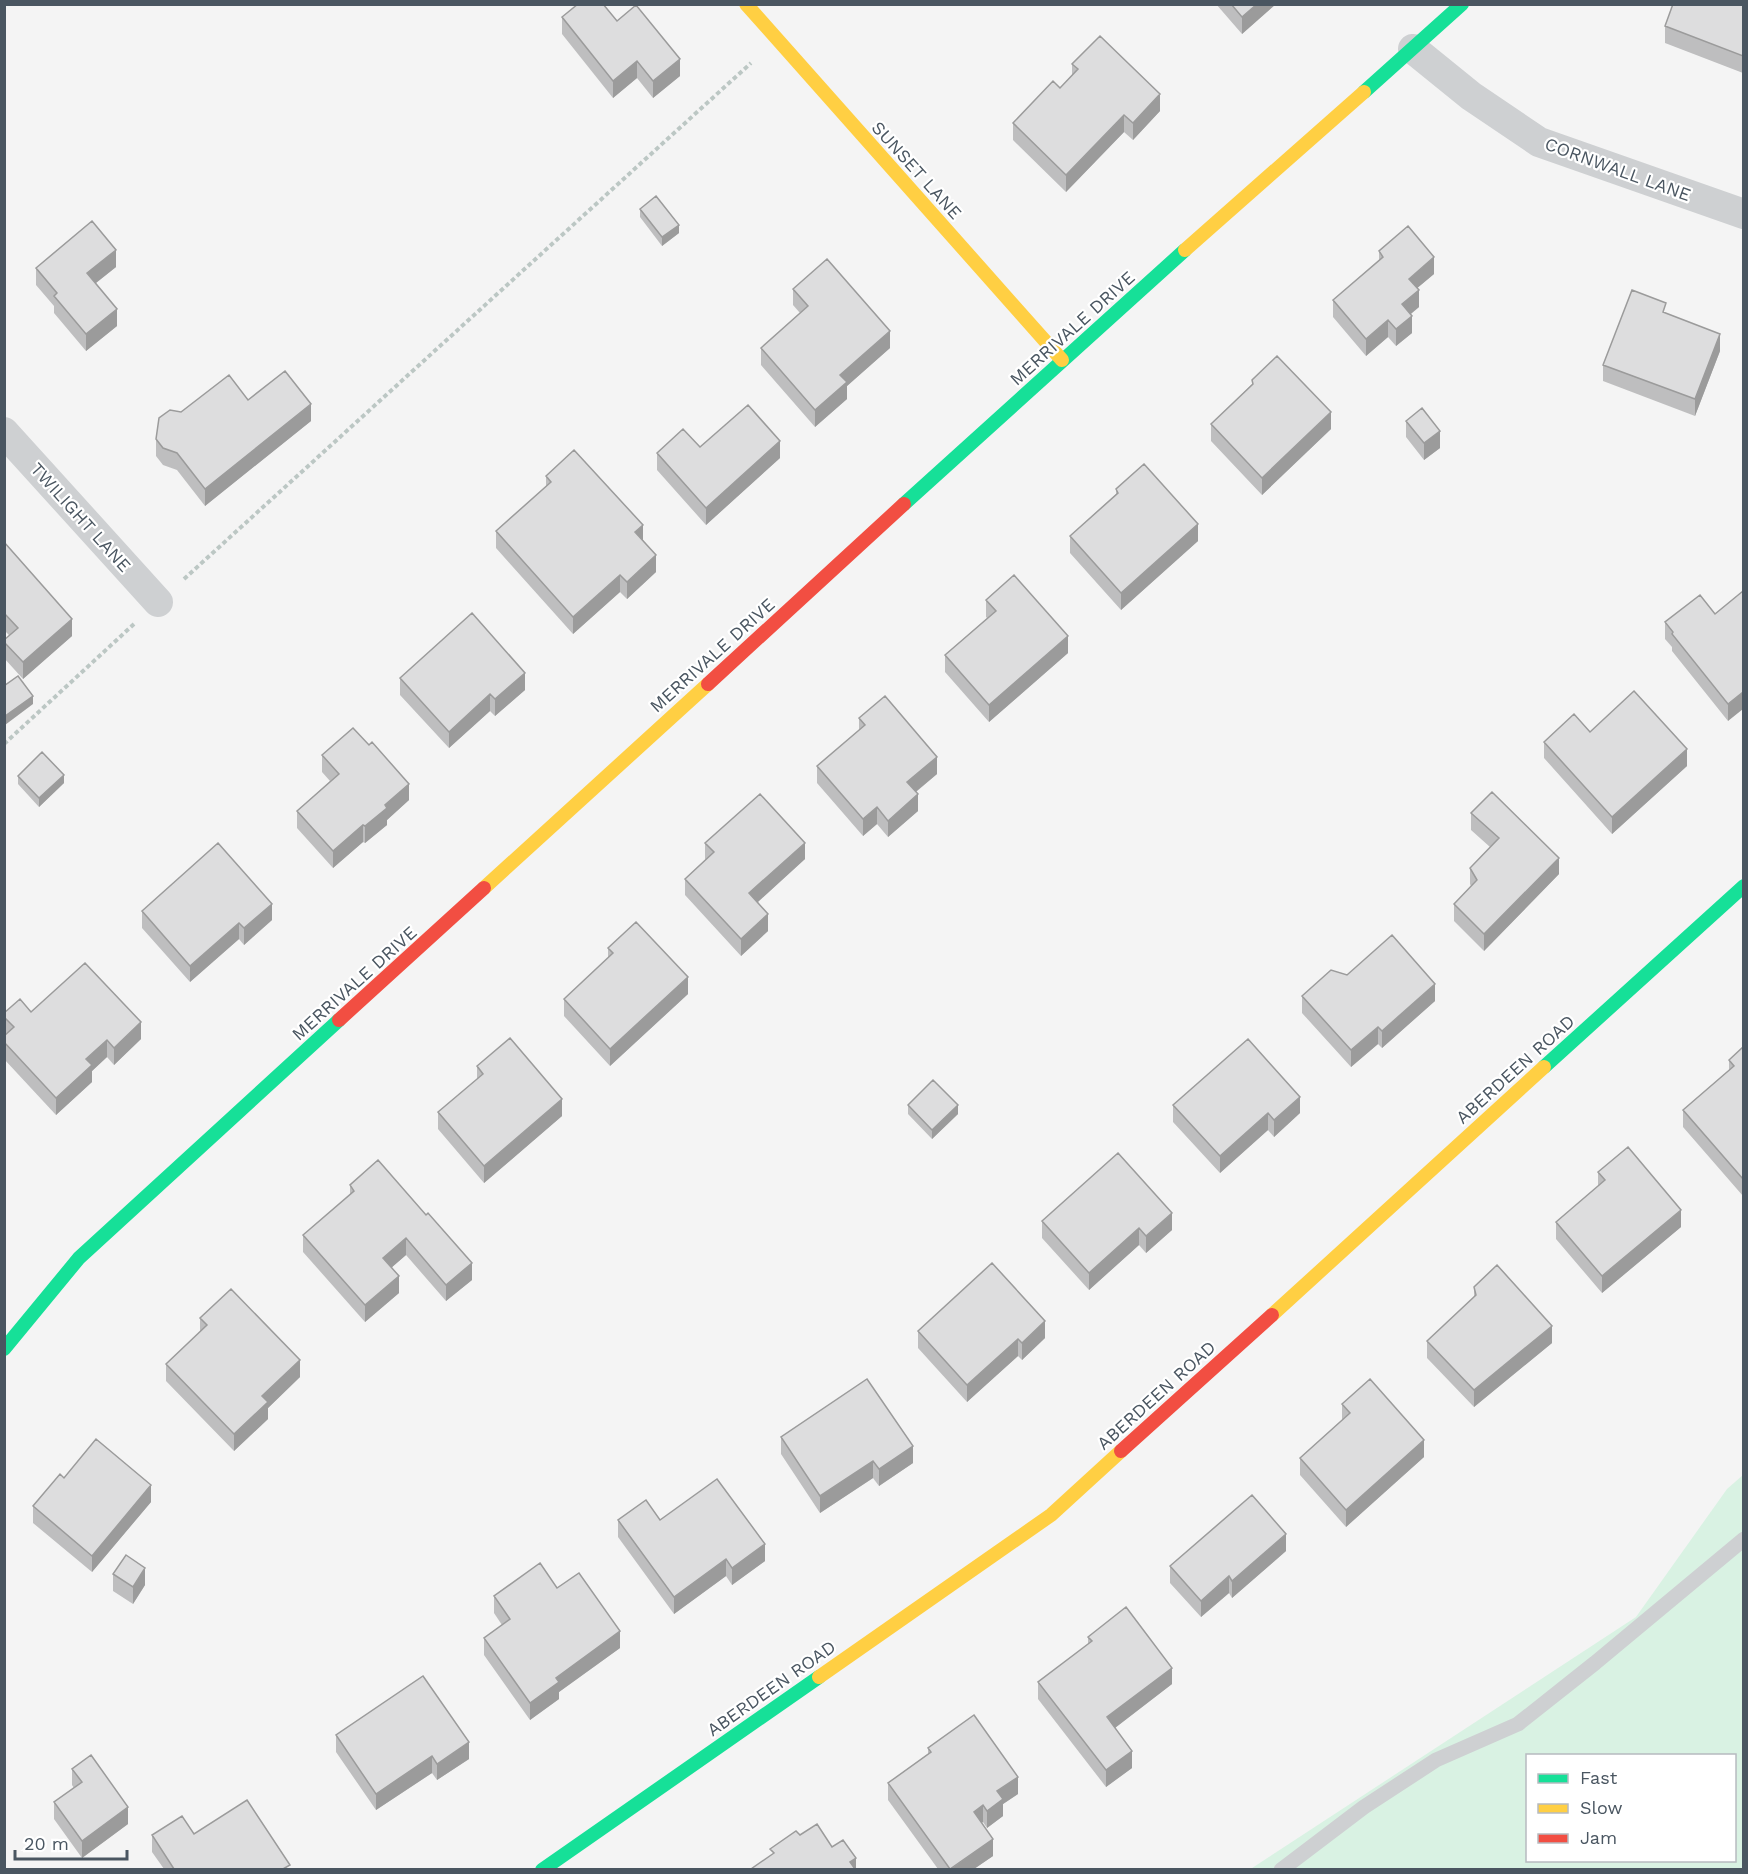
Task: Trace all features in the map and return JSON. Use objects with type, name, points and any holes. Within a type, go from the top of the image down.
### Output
[{"type":"street","name":"SUNSET LANE","points":[[746,4],[1062,360]]},
{"type":"street","name":"MERRIVALE DRIVE","points":[[4,1349],[79,1258],[1062,360],[1462,4]]},
{"type":"street","name":"CORNWALL LANE","points":[[1413,49],[1471,96],[1539,142],[1743,214]]},
{"type":"street","name":"TWILIGHT LANE","points":[[4,432],[158,602]]},
{"type":"street","name":"ABERDEEN ROAD","points":[[542,1869],[1051,1515],[1743,885]]},
{"type":"lane","points":[[1281,1869],[1364,1807],[1437,1760],[1518,1724],[1743,1539]]},
{"type":"path","points":[[4,744],[777,40]]},
{"type":"green space","points":[[1743,1475],[1743,1869],[1249,1870],[1636,1617],[1727,1489]]},
{"type":"building","points":[[578,4],[603,4],[617,21],[636,5],[680,59],[653,81],[637,61],[613,81],[562,17]]},
{"type":"building","points":[[1231,4],[1257,4],[1242,17]]},
{"type":"building","points":[[1673,4],[1743,4],[1743,56],[1665,26]]},
{"type":"building","points":[[1100,36],[1160,94],[1133,123],[1124,115],[1066,175],[1013,123],[1053,81],[1060,88],[1078,69],[1072,64]]},
{"type":"building","points":[[656,196],[679,225],[662,237],[640,209]]},
{"type":"building","points":[[92,221],[116,250],[87,273],[117,309],[86,334],[54,296],[57,293],[36,268]]},
{"type":"building","points":[[1408,226],[1434,257],[1409,279],[1419,290],[1402,304],[1412,316],[1396,329],[1388,320],[1366,339],[1333,300],[1383,257],[1379,251]]},
{"type":"building","points":[[827,259],[890,331],[840,375],[847,382],[815,410],[761,348],[808,306],[793,289]]},
{"type":"building","points":[[1632,290],[1666,303],[1663,312],[1720,334],[1695,399],[1603,365]]},
{"type":"building","points":[[1277,356],[1331,412],[1262,478],[1211,424],[1253,384],[1252,380]]},
{"type":"building","points":[[285,371],[311,404],[205,489],[177,453],[163,448],[156,439],[159,418],[170,410],[181,412],[229,375],[248,400]]},
{"type":"building","points":[[748,405],[780,441],[706,508],[657,453],[683,429],[700,447]]},
{"type":"building","points":[[1422,408],[1440,431],[1424,443],[1406,421]]},
{"type":"building","points":[[574,450],[643,525],[635,532],[656,555],[627,582],[620,575],[573,617],[496,531],[551,482],[546,476]]},
{"type":"building","points":[[1144,464],[1198,524],[1121,593],[1070,536],[1118,493],[1116,489]]},
{"type":"building","points":[[4,542],[72,619],[23,662],[4,642],[18,628],[4,613]]},
{"type":"building","points":[[1014,575],[1068,636],[989,705],[945,655],[996,611],[986,600]]},
{"type":"building","points":[[1743,591],[1743,692],[1728,704],[1665,622],[1700,595],[1715,614]]},
{"type":"building","points":[[472,613],[525,673],[495,699],[490,694],[449,732],[400,678]]},
{"type":"building","points":[[18,676],[33,696],[5,716],[4,686]]},
{"type":"building","points":[[1634,691],[1687,749],[1612,817],[1544,742],[1574,714],[1590,732]]},
{"type":"building","points":[[885,696],[937,757],[907,782],[918,794],[888,821],[877,807],[863,819],[817,766],[865,725],[859,718]]},
{"type":"building","points":[[353,728],[369,745],[372,742],[409,784],[385,805],[387,808],[333,851],[297,811],[339,774],[322,755]]},
{"type":"building","points":[[42,752],[64,775],[39,798],[18,776]]},
{"type":"building","points":[[1492,792],[1559,858],[1484,934],[1454,904],[1477,880],[1470,868],[1499,838],[1471,813]]},
{"type":"building","points":[[760,794],[805,843],[749,893],[768,914],[741,939],[685,879],[714,852],[705,843]]},
{"type":"building","points":[[218,843],[272,904],[244,928],[239,923],[190,966],[142,911]]},
{"type":"building","points":[[636,922],[688,977],[610,1049],[564,999],[613,953],[608,948]]},
{"type":"building","points":[[1392,935],[1435,984],[1382,1031],[1378,1027],[1351,1050],[1302,996],[1331,970],[1347,975]]},
{"type":"building","points":[[85,963],[141,1022],[114,1048],[107,1040],[86,1059],[92,1065],[56,1098],[4,1042],[4,1036],[14,1027],[4,1017],[4,1013],[20,999],[31,1012]]},
{"type":"building","points":[[510,1038],[562,1099],[484,1166],[438,1112],[483,1074],[477,1066]]},
{"type":"building","points":[[1248,1039],[1300,1097],[1274,1120],[1268,1113],[1220,1156],[1173,1105]]},
{"type":"building","points":[[1743,1047],[1743,1179],[1683,1110],[1734,1066],[1729,1060]]},
{"type":"building","points":[[933,1080],[958,1105],[932,1130],[908,1105]]},
{"type":"building","points":[[1628,1147],[1681,1210],[1602,1276],[1556,1222],[1605,1180],[1598,1172]]},
{"type":"building","points":[[1118,1153],[1172,1213],[1146,1236],[1139,1228],[1089,1273],[1042,1221]]},
{"type":"building","points":[[378,1160],[472,1263],[446,1285],[406,1238],[383,1258],[399,1276],[365,1305],[303,1235],[354,1191],[350,1185]]},
{"type":"building","points":[[992,1263],[1045,1321],[1022,1343],[1018,1339],[967,1385],[918,1331]]},
{"type":"building","points":[[1497,1265],[1552,1326],[1474,1390],[1427,1341],[1476,1295],[1474,1287]]},
{"type":"building","points":[[231,1289],[300,1360],[262,1396],[268,1402],[234,1434],[166,1364],[207,1325],[200,1318]]},
{"type":"building","points":[[867,1379],[913,1446],[879,1469],[873,1461],[820,1496],[781,1437]]},
{"type":"building","points":[[1370,1379],[1424,1440],[1346,1510],[1300,1458],[1350,1413],[1342,1404]]},
{"type":"building","points":[[96,1439],[151,1485],[92,1556],[33,1506],[60,1474],[64,1478]]},
{"type":"building","points":[[717,1479],[765,1544],[732,1568],[726,1559],[674,1597],[618,1520],[646,1500],[660,1520]]},
{"type":"building","points":[[1252,1495],[1286,1534],[1232,1581],[1229,1576],[1201,1601],[1170,1566]]},
{"type":"building","points":[[126,1555],[145,1568],[133,1587],[113,1574]]},
{"type":"building","points":[[540,1563],[557,1588],[579,1573],[620,1631],[556,1678],[559,1682],[530,1703],[484,1638],[510,1619],[494,1596]]},
{"type":"building","points":[[1126,1607],[1172,1668],[1107,1717],[1132,1751],[1106,1770],[1038,1682],[1092,1641],[1088,1637]]},
{"type":"building","points":[[423,1676],[469,1742],[437,1764],[432,1756],[376,1794],[336,1735]]},
{"type":"building","points":[[974,1715],[1018,1777],[997,1791],[1003,1799],[987,1811],[983,1805],[974,1812],[993,1839],[950,1869],[888,1783],[931,1752],[928,1748]]},
{"type":"building","points":[[91,1755],[128,1807],[82,1841],[54,1802],[82,1782],[72,1769]]},
{"type":"building","points":[[247,1800],[290,1865],[283,1869],[174,1869],[152,1835],[182,1816],[194,1834]]},
{"type":"building","points":[[817,1824],[832,1847],[843,1840],[856,1858],[850,1862],[855,1869],[751,1869],[774,1853],[770,1849],[796,1831],[800,1835]]},
{"type":"traffic: fast","points":[[1364,92],[1462,4]]},
{"type":"traffic: fast","points":[[904,504],[1185,250]]},
{"type":"traffic: fast","points":[[1544,1067],[1744,886]]},
{"type":"traffic: fast","points":[[4,1349],[79,1258],[339,1020]]},
{"type":"traffic: fast","points":[[542,1870],[819,1677]]},
{"type":"traffic: slow","points":[[746,4],[1062,360]]},
{"type":"traffic: slow","points":[[1185,250],[1364,92]]},
{"type":"traffic: slow","points":[[484,888],[708,684]]},
{"type":"traffic: slow","points":[[1272,1315],[1544,1067]]},
{"type":"traffic: slow","points":[[819,1677],[1051,1515],[1121,1451]]},
{"type":"traffic: jam","points":[[708,684],[904,504]]},
{"type":"traffic: jam","points":[[339,1020],[484,888]]},
{"type":"traffic: jam","points":[[1121,1451],[1272,1315]]}]
